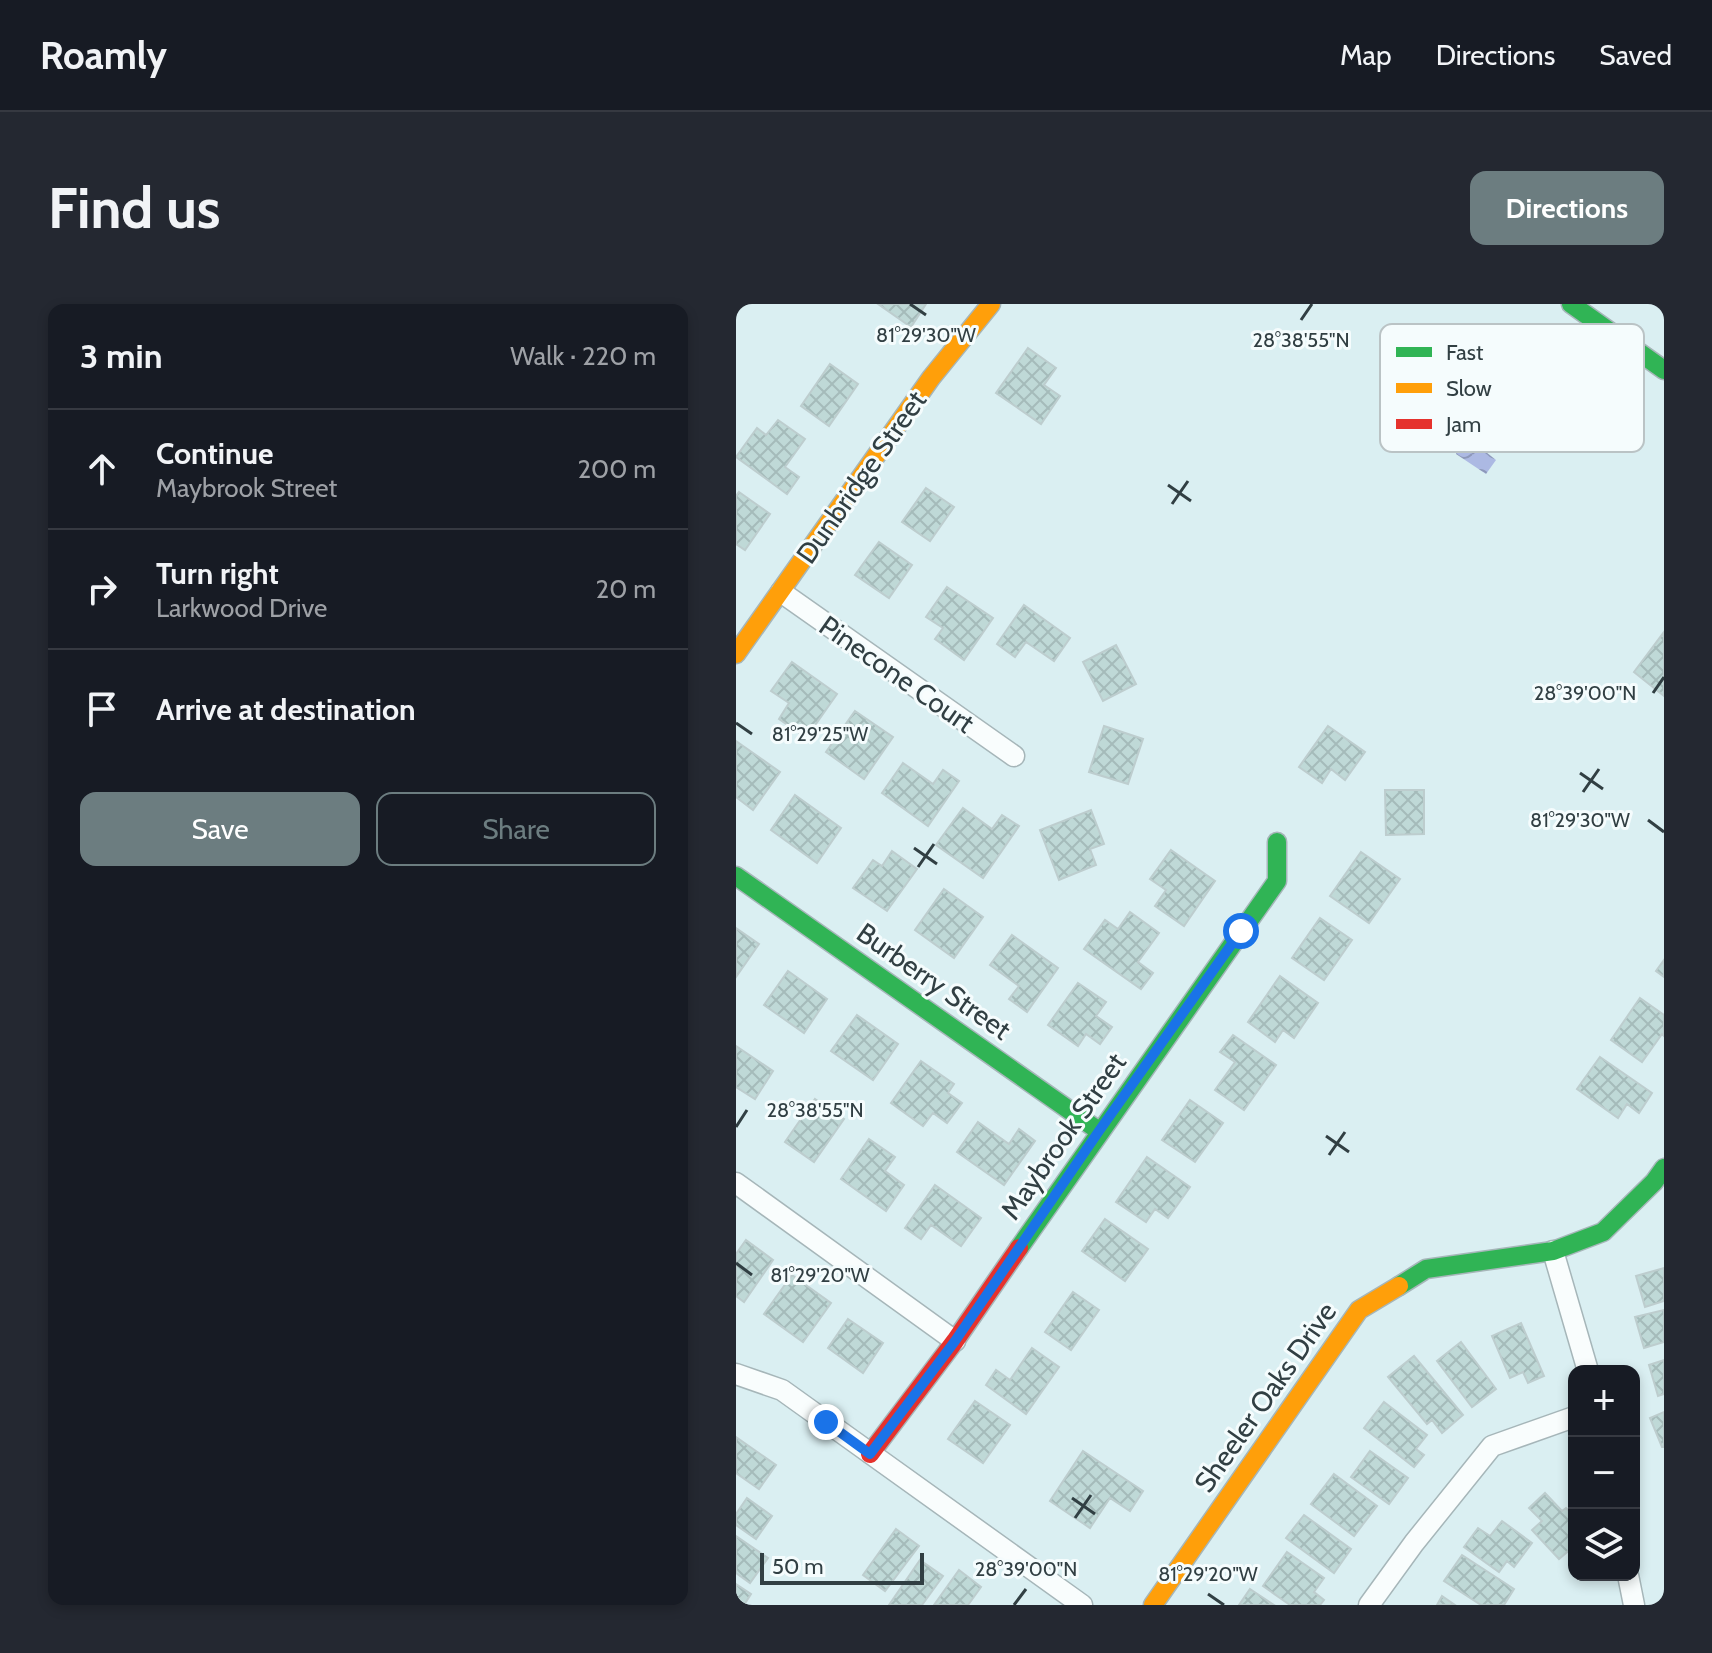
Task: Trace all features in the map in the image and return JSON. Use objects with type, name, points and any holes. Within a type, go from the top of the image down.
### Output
[{"type":"street","name":"Dunbridge Street","points":[[736,654],[931,378],[991,304]]},
{"type":"street","points":[[1571,304],[1599,324]]},
{"type":"street","points":[[1644,356],[1664,370]]},
{"type":"street","name":"Pinecone Court","points":[[781,592],[1014,756]]},
{"type":"street","name":"Maybrook Street","points":[[870,1454],[955,1341],[1099,1131],[1277,881],[1277,842]]},
{"type":"street","name":"Burberry Street","points":[[736,876],[1099,1131]]},
{"type":"street","name":"Sheeler Oaks Drive","points":[[1153,1605],[1359,1310],[1426,1269],[1553,1251],[1603,1232],[1654,1182],[1664,1168]]},
{"type":"street","points":[[736,1183],[955,1341]]},
{"type":"street","points":[[1553,1251],[1586,1365]]},
{"type":"street","points":[[736,1374],[782,1390],[1082,1605]]},
{"type":"street","points":[[1369,1605],[1492,1446],[1568,1419]]},
{"type":"street","points":[[1629,1581],[1634,1605]]},
{"type":"water","points":[[1486,452],[1496,460],[1486,474],[1456,454]]},
{"type":"building","points":[[878,304],[926,304],[911,327]]},
{"type":"building","points":[[1028,348],[1056,368],[1044,385],[1060,396],[1041,424],[996,393]]},
{"type":"building","points":[[830,364],[858,384],[829,426],[801,406]]},
{"type":"building","points":[[778,420],[805,439],[785,467],[799,477],[787,494],[736,457],[757,428],[766,435]]},
{"type":"building","points":[[926,488],[954,507],[930,541],[902,522]]},
{"type":"building","points":[[739,492],[770,514],[745,550],[736,544],[736,496]]},
{"type":"building","points":[[879,542],[912,565],[889,598],[855,575]]},
{"type":"building","points":[[947,587],[993,618],[964,660],[935,639],[943,628],[926,617]]},
{"type":"building","points":[[1024,605],[1070,638],[1054,661],[1026,642],[1015,657],[997,644]]},
{"type":"building","points":[[1664,632],[1664,696],[1634,672]]},
{"type":"building","points":[[1116,645],[1136,684],[1103,701],[1083,662]]},
{"type":"building","points":[[792,662],[837,694],[806,738],[779,719],[789,703],[771,691]]},
{"type":"building","points":[[855,711],[893,737],[864,779],[826,752]]},
{"type":"building","points":[[1104,726],[1143,739],[1128,784],[1089,772]]},
{"type":"building","points":[[1328,726],[1365,752],[1345,780],[1331,769],[1322,783],[1299,767]]},
{"type":"building","points":[[736,741],[780,772],[753,810],[736,797]]},
{"type":"building","points":[[903,763],[933,784],[943,770],[959,781],[928,826],[882,793]]},
{"type":"building","points":[[1385,790],[1424,790],[1424,834],[1386,835]]},
{"type":"building","points":[[795,795],[841,828],[817,863],[771,830]]},
{"type":"building","points":[[963,808],[992,829],[1002,815],[1019,826],[983,878],[936,845]]},
{"type":"building","points":[[1091,810],[1104,844],[1090,849],[1096,865],[1059,880],[1040,830]]},
{"type":"building","points":[[1171,850],[1215,881],[1184,926],[1155,906],[1166,890],[1150,879]]},
{"type":"building","points":[[892,851],[917,869],[887,911],[853,888],[873,860],[882,866]]},
{"type":"building","points":[[1361,852],[1400,879],[1369,923],[1330,896]]},
{"type":"building","points":[[944,889],[983,917],[954,958],[915,930]]},
{"type":"building","points":[[1130,912],[1159,933],[1138,962],[1153,973],[1141,989],[1084,949],[1105,920],[1118,929]]},
{"type":"building","points":[[1320,918],[1352,940],[1324,980],[1292,958]]},
{"type":"building","points":[[736,928],[759,944],[736,977]]},
{"type":"building","points":[[1012,935],[1058,968],[1027,1012],[1009,999],[1019,986],[990,965]]},
{"type":"building","points":[[1664,960],[1664,977],[1656,971]]},
{"type":"building","points":[[788,971],[827,999],[804,1033],[764,1005]]},
{"type":"building","points":[[1280,976],[1318,1003],[1294,1038],[1283,1030],[1275,1042],[1248,1022]]},
{"type":"building","points":[[1078,983],[1106,1002],[1096,1016],[1112,1027],[1100,1044],[1086,1034],[1078,1046],[1048,1025]]},
{"type":"building","points":[[1640,998],[1664,1015],[1664,1036],[1662,1034],[1642,1062],[1611,1040]]},
{"type":"building","points":[[857,1015],[898,1044],[873,1080],[831,1051]]},
{"type":"building","points":[[1233,1035],[1276,1065],[1244,1110],[1215,1090],[1235,1062],[1220,1052]]},
{"type":"building","points":[[736,1046],[773,1071],[755,1099],[736,1087]]},
{"type":"building","points":[[1600,1057],[1652,1093],[1639,1113],[1627,1104],[1618,1118],[1577,1089]]},
{"type":"building","points":[[921,1061],[954,1084],[948,1093],[962,1103],[947,1123],[933,1113],[923,1126],[891,1103]]},
{"type":"building","points":[[815,1099],[844,1119],[814,1162],[785,1142]]},
{"type":"building","points":[[1190,1100],[1223,1123],[1195,1162],[1162,1140]]},
{"type":"building","points":[[978,1122],[1009,1144],[1019,1129],[1035,1141],[1004,1185],[957,1152]]},
{"type":"building","points":[[869,1139],[895,1157],[885,1171],[904,1185],[886,1211],[841,1179]]},
{"type":"building","points":[[1147,1157],[1190,1187],[1168,1218],[1155,1209],[1146,1222],[1116,1202]]},
{"type":"building","points":[[935,1185],[981,1218],[961,1246],[931,1225],[921,1239],[905,1228]]},
{"type":"building","points":[[1105,1219],[1148,1249],[1125,1281],[1082,1251]]},
{"type":"building","points":[[746,1240],[773,1260],[744,1302],[736,1296],[736,1254]]},
{"type":"building","points":[[1664,1268],[1664,1301],[1645,1307],[1636,1276]]},
{"type":"building","points":[[792,1275],[831,1303],[803,1342],[764,1314]]},
{"type":"building","points":[[1073,1292],[1099,1310],[1071,1350],[1045,1332]]},
{"type":"building","points":[[1664,1310],[1664,1342],[1644,1348],[1635,1317]]},
{"type":"building","points":[[848,1319],[883,1343],[863,1373],[828,1348]]},
{"type":"building","points":[[1521,1323],[1544,1376],[1528,1383],[1523,1372],[1510,1378],[1492,1336]]},
{"type":"building","points":[[1461,1342],[1496,1389],[1472,1407],[1437,1361]]},
{"type":"building","points":[[1032,1348],[1059,1367],[1026,1414],[986,1385],[996,1370],[1010,1380]]},
{"type":"building","points":[[1414,1356],[1463,1415],[1442,1433],[1432,1420],[1427,1424],[1388,1377]]},
{"type":"building","points":[[1664,1360],[1664,1394],[1658,1396],[1649,1365]]},
{"type":"building","points":[[975,1401],[1010,1425],[983,1463],[948,1439]]},
{"type":"building","points":[[1384,1402],[1427,1435],[1416,1449],[1424,1455],[1414,1467],[1364,1428]]},
{"type":"building","points":[[1664,1412],[1664,1447],[1662,1447],[1650,1418]]},
{"type":"building","points":[[736,1437],[776,1465],[759,1489],[736,1473]]},
{"type":"building","points":[[1083,1451],[1143,1491],[1130,1511],[1110,1498],[1090,1528],[1050,1501]]},
{"type":"building","points":[[1370,1451],[1408,1478],[1389,1504],[1351,1477]]},
{"type":"building","points":[[1334,1474],[1377,1506],[1354,1536],[1311,1504]]},
{"type":"building","points":[[1545,1493],[1562,1511],[1568,1510],[1568,1551],[1559,1559],[1532,1530],[1542,1521],[1529,1508]]},
{"type":"building","points":[[747,1498],[772,1516],[756,1539],[736,1525],[736,1514]]},
{"type":"building","points":[[1304,1515],[1351,1549],[1334,1573],[1286,1538]]},
{"type":"building","points":[[1502,1521],[1532,1543],[1514,1567],[1507,1561],[1499,1572],[1464,1547],[1478,1528],[1490,1536]]},
{"type":"building","points":[[896,1529],[919,1546],[885,1591],[863,1575]]},
{"type":"building","points":[[736,1536],[768,1558],[750,1583],[736,1573]]},
{"type":"building","points":[[1287,1552],[1324,1578],[1314,1592],[1324,1600],[1320,1605],[1290,1605],[1263,1586]]},
{"type":"building","points":[[1462,1555],[1514,1589],[1504,1605],[1481,1605],[1444,1581]]},
{"type":"building","points":[[920,1560],[943,1576],[922,1605],[889,1605]]},
{"type":"building","points":[[959,1570],[981,1587],[968,1605],[934,1605]]},
{"type":"building","points":[[736,1584],[751,1594],[744,1605],[736,1605]]},
{"type":"building","points":[[1250,1589],[1274,1605],[1239,1605]]},
{"type":"building","points":[[1442,1596],[1455,1605],[1437,1605]]},
{"type":"traffic: fast","points":[[1571,304],[1599,324]]},
{"type":"traffic: fast","points":[[1644,356],[1664,370]]},
{"type":"traffic: fast","points":[[1019,1248],[1277,881],[1277,842]]},
{"type":"traffic: fast","points":[[736,876],[1099,1131]]},
{"type":"traffic: fast","points":[[1399,1286],[1426,1269],[1553,1251],[1603,1232],[1654,1182],[1664,1168]]},
{"type":"traffic: slow","points":[[736,654],[931,378],[991,304]]},
{"type":"traffic: slow","points":[[1153,1605],[1359,1310],[1399,1286]]},
{"type":"traffic: jam","points":[[870,1454],[955,1341],[1019,1248]]},
{"type":"route","points":[[826,1422],[870,1454],[955,1341],[1241,931]]}]
